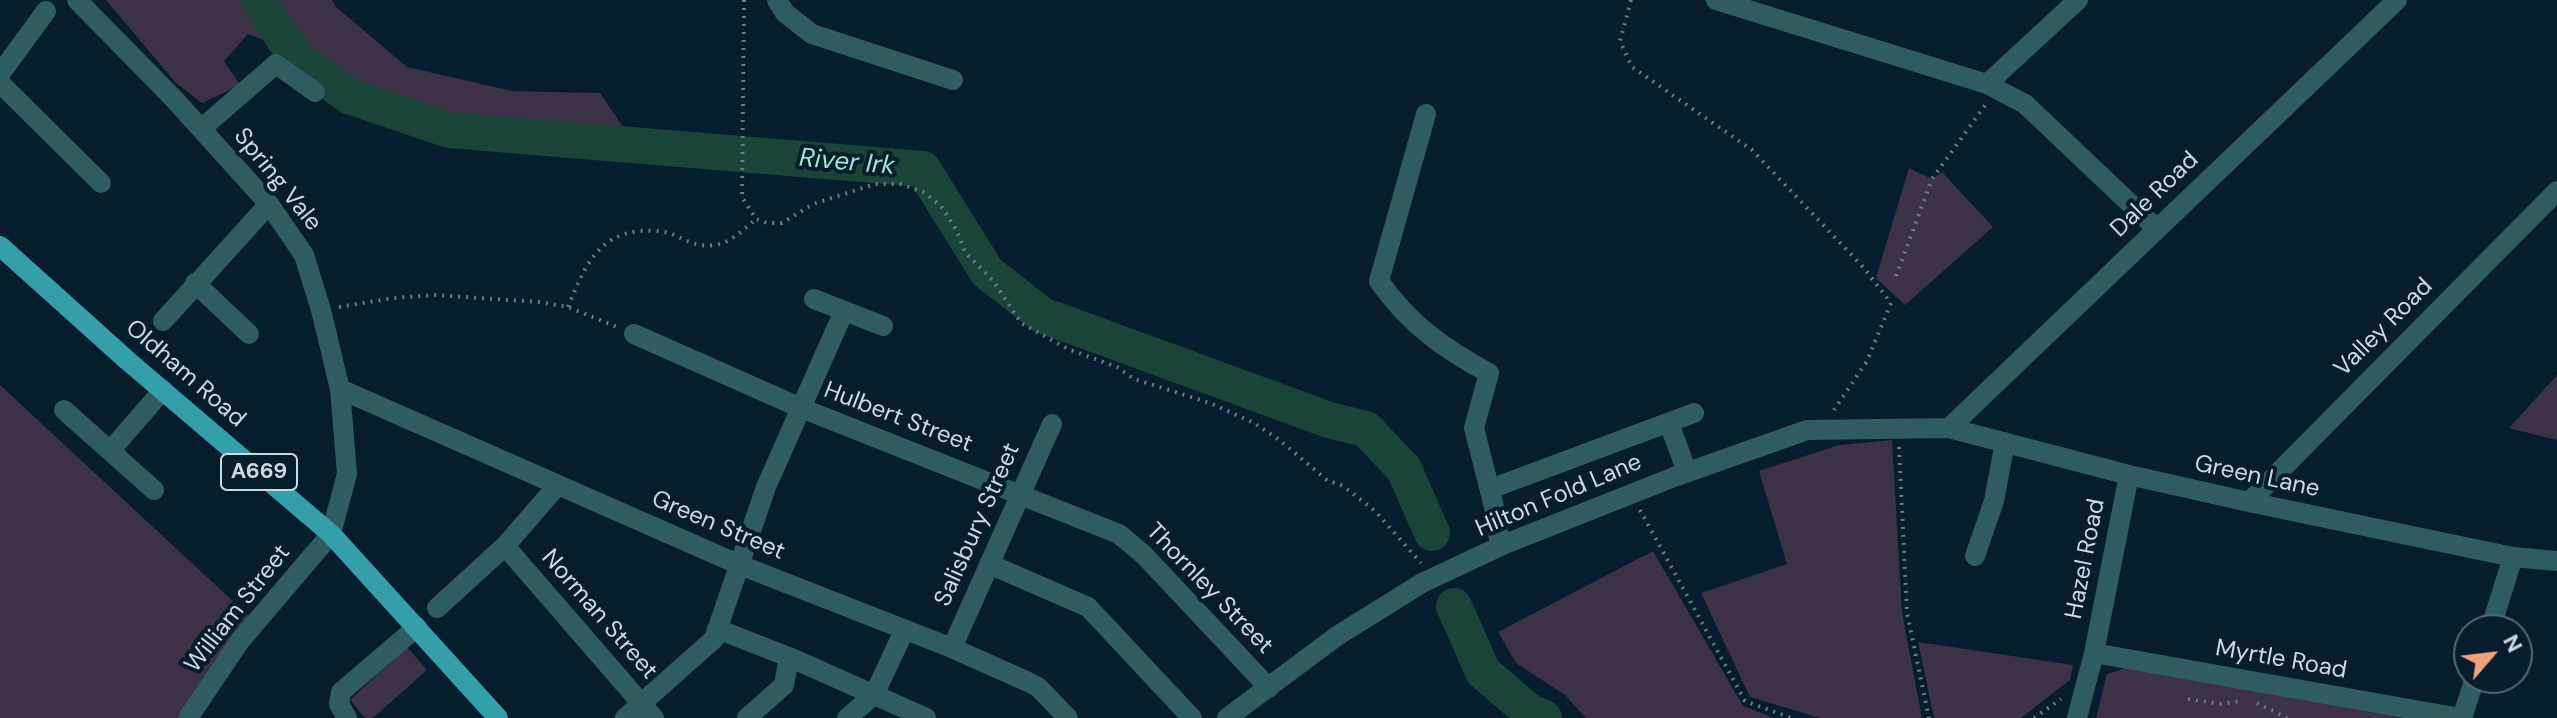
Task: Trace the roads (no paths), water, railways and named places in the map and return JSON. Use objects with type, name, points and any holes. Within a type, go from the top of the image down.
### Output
[{"type":"main road","name":"Oldham Road","points":[[0,246],[331,534],[498,718]]},
{"type":"street","name":"Spring Vale","points":[[77,0],[269,204],[304,255],[340,389],[347,474],[331,534]]},
{"type":"street","points":[[777,0],[785,13],[812,34],[953,80]]},
{"type":"street","points":[[1716,0],[1992,86],[2025,104],[2157,229]]},
{"type":"street","points":[[1992,86],[2078,0]]},
{"type":"street","name":"Dale Road","points":[[1949,428],[2397,0]]},
{"type":"street","points":[[0,74],[46,11]]},
{"type":"street","points":[[201,129],[276,64],[315,92]]},
{"type":"street","points":[[0,83],[101,183]]},
{"type":"street","points":[[1426,114],[1379,281],[1399,309],[1449,351],[1489,373],[1474,428],[1490,489],[1500,546]]},
{"type":"street","name":"Valley Road","points":[[2249,502],[2557,191]]},
{"type":"street","points":[[163,321],[269,204]]},
{"type":"street","points":[[195,283],[249,334]]},
{"type":"street","points":[[814,299],[883,326]]},
{"type":"street","name":"Hulbert Street","points":[[717,629],[766,487],[844,311]]},
{"type":"street","name":"Hulbert Street","points":[[634,334],[801,408],[1020,493]]},
{"type":"street","name":"Green Street","points":[[340,389],[740,565],[952,648],[1038,687],[1068,718]]},
{"type":"street","points":[[110,451],[163,390]]},
{"type":"street","points":[[64,410],[154,490]]},
{"type":"street","points":[[1490,489],[1694,413]]},
{"type":"street","points":[[1669,423],[1687,472]]},
{"type":"street","name":"Salisbury Street","points":[[952,648],[1052,424]]},
{"type":"street","name":"Green Lane","points":[[1949,428],[2129,475],[2249,502],[2513,557],[2557,561]]},
{"type":"street","name":"Hilton Fold Lane","points":[[1227,718],[1337,636],[1427,581],[1500,546],[1687,472],[1807,430],[1949,428]]},
{"type":"street","points":[[1975,556],[1994,501],[2005,442]]},
{"type":"street","name":"Hazel Road","points":[[2077,718],[2094,653],[2129,475]]},
{"type":"street","points":[[437,608],[505,546],[557,486]]},
{"type":"street","name":"Thornley Street","points":[[1020,493],[1119,534],[1132,544],[1269,688]]},
{"type":"street","name":"William Street","points":[[188,718],[240,641],[331,534]]},
{"type":"street","name":"Norman Street","points":[[505,546],[648,711]]},
{"type":"street","points":[[2495,614],[2513,557]]},
{"type":"street","points":[[989,564],[1088,607],[1192,718]]},
{"type":"street","points":[[347,718],[339,704],[341,692],[417,627]]},
{"type":"street","points":[[625,718],[648,711],[714,639],[717,629],[789,657],[926,718]]},
{"type":"street","points":[[847,718],[874,695],[904,631]]},
{"type":"street","name":"Myrtle Road","points":[[2094,653],[2461,718]]},
{"type":"street","points":[[747,718],[784,685],[789,657]]},
{"type":"street","points":[[2461,718],[2469,694]]},
{"type":"waterway","name":"River Irk","points":[[259,0],[295,57],[349,96],[449,130],[923,169],[987,272],[1042,315],[1329,420],[1366,429],[1404,469],[1432,533]]},
{"type":"waterway","name":"River Irk","points":[[1454,606],[1483,672],[1530,712],[1544,718]]}]
